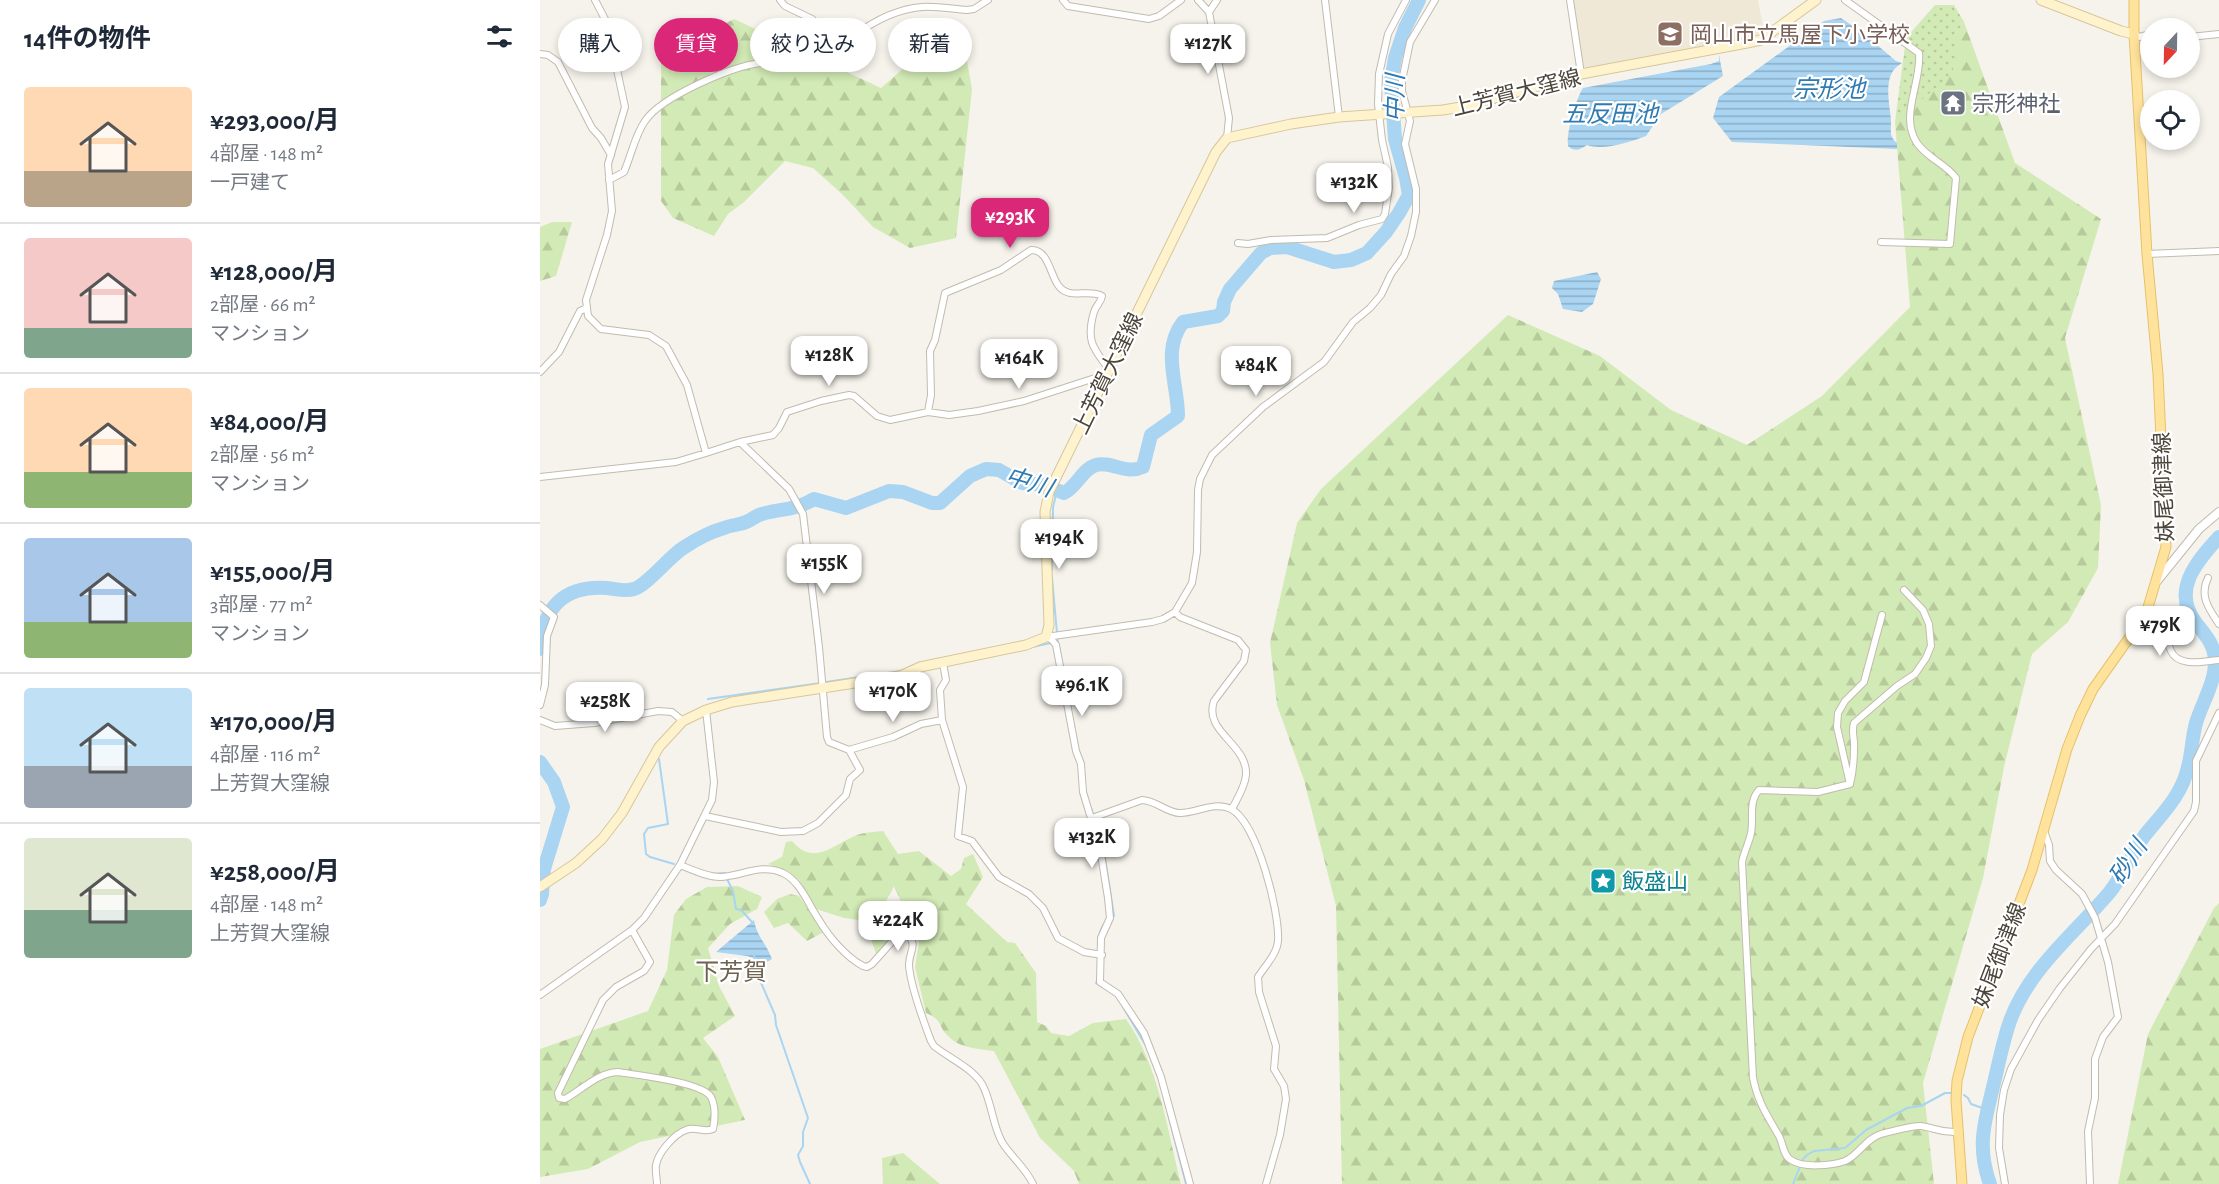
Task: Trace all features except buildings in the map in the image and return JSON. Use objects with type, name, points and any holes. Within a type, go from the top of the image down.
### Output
[{"type":"main road","name":"上芳賀大窪線","points":[[1046,636],[1049,624],[1045,512],[1051,488],[1216,152],[1227,138],[1291,124],[1339,117],[1405,114],[1467,106],[1581,74],[1754,42],[1816,0]]},
{"type":"main road","points":[[2041,0],[2134,34]]},
{"type":"main road","name":"妹尾御津線","points":[[1962,1184],[1957,1132],[1957,1081],[1965,1047],[2032,870],[2067,749],[2079,716],[2094,689],[2146,614],[2166,547],[2158,374],[2147,254],[2134,0]]},
{"type":"main road","points":[[540,887],[576,863],[602,839],[622,813],[659,747],[683,721],[706,710],[745,699],[900,676],[920,667],[1026,645],[1046,636]]},
{"type":"street","points":[[595,0],[607,23],[625,107],[608,164],[612,211],[607,235],[586,300],[588,316],[602,329],[649,334],[666,346],[687,385],[706,453]]},
{"type":"street","points":[[780,0],[785,6],[810,18]]},
{"type":"street","points":[[876,22],[895,13],[921,7],[967,10],[974,9],[988,0]]},
{"type":"street","points":[[1064,0],[1068,6],[1149,19],[1159,16],[1181,0]]},
{"type":"street","points":[[1198,0],[1209,12],[1229,118],[1227,138]]},
{"type":"street","points":[[1209,12],[1217,0]]},
{"type":"street","points":[[1325,0],[1339,117]]},
{"type":"street","points":[[1238,243],[1327,238],[1359,225],[1382,219],[1388,207],[1389,188],[1378,94],[1382,54],[1388,34],[1406,0]]},
{"type":"street","points":[[1046,636],[1152,622],[1175,612],[1192,584],[1197,552],[1198,490],[1200,479],[1212,455],[1263,407],[1324,362],[1353,322],[1381,295],[1404,255],[1416,212],[1416,189],[1405,144],[1410,121],[1405,114],[1402,81],[1410,42],[1435,0]]},
{"type":"street","points":[[1570,0],[1581,74]]},
{"type":"street","points":[[1845,0],[1919,53],[1910,115],[1916,142],[1951,171],[1956,178],[1950,244],[1881,242]]},
{"type":"street","points":[[2134,34],[2140,37]]},
{"type":"street","points":[[2200,36],[2219,34]]},
{"type":"street","points":[[540,54],[548,55],[558,62],[592,128],[611,155]]},
{"type":"street","points":[[609,180],[624,172],[646,119],[679,94],[728,71],[750,65]]},
{"type":"street","points":[[540,477],[676,462],[740,442],[773,435],[787,412],[844,395],[854,396],[877,416],[890,420],[928,412],[942,415],[978,411],[1024,401],[1107,373],[1090,338],[1094,311],[1102,300],[1102,296],[1074,294],[1062,289],[1056,284],[1052,271],[1038,251],[1030,250],[1001,270],[945,293],[935,340],[930,348],[931,395],[928,412]]},
{"type":"street","points":[[2147,254],[2219,251]]},
{"type":"street","points":[[540,372],[559,352],[580,312],[587,308]]},
{"type":"street","points":[[740,442],[789,489],[800,506],[811,571],[829,742],[849,750],[893,737],[921,724],[942,720]]},
{"type":"street","points":[[2157,582],[2199,529],[2219,512]]},
{"type":"street","points":[[2208,578],[2203,586],[2204,596],[2219,624]]},
{"type":"street","points":[[1850,784],[1855,745],[1851,731],[1854,723],[1897,686],[1915,674],[1931,646],[1929,624],[1923,610],[1904,590]]},
{"type":"street","points":[[540,605],[554,617],[547,636],[545,685],[540,705]]},
{"type":"street","points":[[1175,612],[1180,617],[1238,640],[1246,650],[1244,661],[1212,707],[1214,720],[1237,747],[1245,766],[1244,783],[1232,809]]},
{"type":"street","points":[[2146,614],[2163,624],[2172,653],[2176,658],[2194,661],[2219,660]]},
{"type":"street","points":[[1850,784],[1837,727],[1838,713],[1845,701],[1864,682],[1882,615]]},
{"type":"street","points":[[1046,636],[1056,645],[1076,751],[1081,764],[1083,792],[1093,818],[1100,848],[1110,917],[1101,938],[1100,982],[1123,999],[1144,1033],[1165,1090],[1190,1184]]},
{"type":"street","points":[[943,663],[946,680],[940,690],[942,720],[963,787],[958,836],[972,841],[999,878],[1029,894],[1043,908],[1058,938],[1084,952],[1100,955]]},
{"type":"street","points":[[540,995],[632,930],[644,918],[680,866],[712,800],[714,782],[706,710]]},
{"type":"street","points":[[540,720],[555,726],[658,711],[672,712],[683,721]]},
{"type":"street","points":[[2005,1184],[1999,1148],[2000,1126],[2004,1090],[2011,1069],[2038,1020],[2060,988],[2091,949],[2115,924],[2194,811],[2196,762],[2219,713]]},
{"type":"street","points":[[705,816],[781,832],[803,831],[818,823],[846,795],[850,779],[860,770],[849,750]]},
{"type":"street","points":[[1850,784],[1818,792],[1759,790],[1752,806],[1752,829],[1742,862],[1753,1078],[1761,1108],[1779,1136],[1786,1155],[1791,1161],[1801,1164],[1832,1164],[1844,1161],[1873,1137],[1912,1126],[1943,1133],[1957,1132]]},
{"type":"street","points":[[1093,818],[1142,800],[1148,800],[1179,814],[1210,807],[1232,809],[1256,843],[1273,894],[1278,943],[1276,950],[1258,977],[1259,992],[1276,1046],[1274,1069],[1284,1086],[1285,1108],[1281,1135],[1266,1184]]},
{"type":"street","points":[[2043,830],[2049,845],[2050,861],[2056,870],[2082,894],[2095,918],[2112,979],[2118,1017],[2103,1037],[2095,1059],[2095,1098],[2088,1131],[2090,1184]]},
{"type":"street","points":[[680,866],[714,877],[756,869],[783,873],[797,884],[830,935],[863,966],[867,967],[872,964],[898,935],[907,934],[911,938],[913,947],[909,965],[931,1041],[934,1046],[973,1074],[981,1083],[1003,1144],[1029,1175],[1033,1184]]},
{"type":"street","points":[[632,930],[650,962],[645,970],[616,987],[603,1000],[558,1093],[559,1098],[565,1099],[597,1077],[606,1073],[618,1072],[689,1084],[710,1096],[714,1107],[713,1129],[708,1132],[694,1128],[675,1137],[661,1154],[656,1165],[657,1184]]},
{"type":"shaded area","name":"岡山市立馬屋下小学校","points":[[1573,0],[1758,0],[1764,32],[1750,39],[1587,68],[1583,66]]},
{"type":"green space","points":[[1935,5],[1954,5],[1964,22],[1955,35],[1956,55],[1952,74],[1895,122],[1906,38]]},
{"type":"green space","points":[[738,21],[750,27],[750,72],[847,72],[881,88],[899,72],[969,72],[972,89],[956,238],[910,248],[873,227],[813,168],[785,161],[744,202],[728,214],[714,236],[673,218],[661,201],[661,72],[738,72]]},
{"type":"green space","points":[[1964,22],[2015,163],[2101,219],[2065,338],[2101,505],[2098,568],[2068,622],[2032,654],[2004,767],[1983,878],[1923,1083],[1934,1184],[1342,1184],[1336,906],[1304,780],[1277,705],[1270,643],[1297,523],[1321,489],[1508,315],[1600,356],[1671,410],[1747,445],[1822,396],[1910,307],[1895,122]]},
{"type":"green space","points":[[552,222],[572,222],[556,276],[540,281],[540,227]]},
{"type":"green space","points":[[883,831],[898,854],[919,851],[951,876],[961,869],[964,858],[973,854],[983,877],[966,904],[1007,942],[1015,943],[1036,973],[1037,1022],[1046,1026],[1051,1033],[1069,1036],[1093,1023],[1126,1019],[1147,1057],[1161,1098],[1181,1184],[1079,1184],[1074,1171],[1040,1138],[994,1051],[958,1043],[948,1036],[935,1018],[926,1013],[915,967],[919,942],[894,886],[885,903],[897,915],[904,929],[897,930],[876,954],[865,921],[844,918],[816,909],[799,880],[788,871],[768,864],[782,857],[786,842],[792,841],[800,849],[809,853],[817,853],[860,834]]},
{"type":"green space","points":[[738,886],[762,897],[757,909],[730,924],[708,948],[719,986],[735,1016],[703,1038],[718,1057],[745,1120],[640,1142],[588,1169],[540,1177],[540,1049],[648,1011],[667,970],[674,915],[686,899],[707,887]]},
{"type":"green space","points":[[790,894],[799,896],[824,932],[807,941],[788,923],[774,928],[764,912],[777,899]]},
{"type":"green space","points":[[2219,903],[2219,1184],[2118,1184],[2148,1034],[2214,908]]},
{"type":"green space","points":[[903,1153],[940,1184],[883,1184],[882,1158]]},
{"type":"water","name":"宗形池","points":[[1841,18],[1896,61],[1902,63],[1891,74],[1888,89],[1891,134],[1897,143],[1897,149],[1732,142],[1713,118],[1719,97],[1824,21]]},
{"type":"water","name":"五反田池","points":[[1719,55],[1723,76],[1661,114],[1646,136],[1625,143],[1601,147],[1587,145],[1576,150],[1568,146],[1572,116],[1583,88],[1711,64],[1719,61]]},
{"type":"water","points":[[1597,272],[1601,279],[1593,304],[1582,312],[1563,309],[1558,294],[1552,288],[1554,281]]},
{"type":"water","points":[[754,920],[757,931],[772,959],[767,962],[747,956],[716,952]]},
{"type":"waterway","name":"中川","points":[[540,649],[542,634],[551,610],[568,595],[592,588],[634,589],[692,542],[760,515],[794,507],[814,499],[846,508],[889,491],[903,492],[932,503],[940,503],[970,476],[986,469],[999,470],[1022,483],[1044,485],[1064,493],[1073,487],[1087,470],[1096,465],[1102,464],[1131,470],[1143,467],[1151,435],[1178,416],[1172,356],[1176,333],[1183,322],[1218,316],[1223,311],[1230,289],[1261,253],[1270,248],[1287,247],[1334,262],[1351,260],[1367,253],[1399,213],[1409,195],[1395,139],[1391,82],[1395,58],[1405,28],[1419,0]]},
{"type":"waterway","points":[[1052,570],[1053,507],[1057,491]]},
{"type":"waterway","name":"砂川","points":[[1990,1184],[1983,1157],[1983,1133],[2005,1036],[2018,1002],[2040,968],[2109,893],[2145,835],[2176,795],[2185,777],[2196,723],[2211,685],[2215,662],[2212,646],[2189,611],[2186,588],[2202,556],[2219,537]]},
{"type":"waterway","points":[[1052,578],[1058,644]]},
{"type":"waterway","points":[[809,587],[812,611]]},
{"type":"waterway","points":[[814,629],[817,656]]},
{"type":"waterway","points":[[968,661],[1051,643]]},
{"type":"waterway","points":[[909,667],[920,663]]},
{"type":"waterway","points":[[826,682],[901,671]]},
{"type":"waterway","points":[[708,699],[821,683]]},
{"type":"waterway","points":[[659,759],[668,824],[648,828],[644,834],[646,854],[674,864]]},
{"type":"waterway","name":"中川","points":[[540,762],[554,782],[563,807],[544,869],[540,900]]},
{"type":"waterway","points":[[1091,808],[1099,834]]},
{"type":"waterway","points":[[1098,949],[1101,929],[1114,916],[1104,852]]},
{"type":"waterway","points":[[712,874],[725,873]]},
{"type":"waterway","points":[[727,879],[733,891],[736,909],[741,910],[753,923]]},
{"type":"waterway","points":[[754,955],[759,978],[775,1015],[776,1025],[808,1118],[803,1132],[803,1146],[798,1155],[810,1184]]},
{"type":"waterway","points":[[1098,978],[1096,983],[1102,987]]},
{"type":"waterway","points":[[1123,1007],[1146,1046]]},
{"type":"waterway","points":[[1793,1184],[1803,1159],[1807,1155],[1814,1151],[1845,1148],[1866,1130],[1907,1108],[1921,1106],[1945,1093],[1952,1093]]},
{"type":"waterway","points":[[1964,1095],[1971,1104],[1988,1110]]},
{"type":"waterway","points":[[1165,1102],[1186,1184]]},
{"type":"place","name":"岡山市立馬屋下小学校","points":[[1670,34]]},
{"type":"place","name":"宗形神社","points":[[1953,103]]},
{"type":"place","name":"飯盛山","points":[[1603,881]]},
{"type":"district","name":"下芳賀","points":[[731,972]]}]
